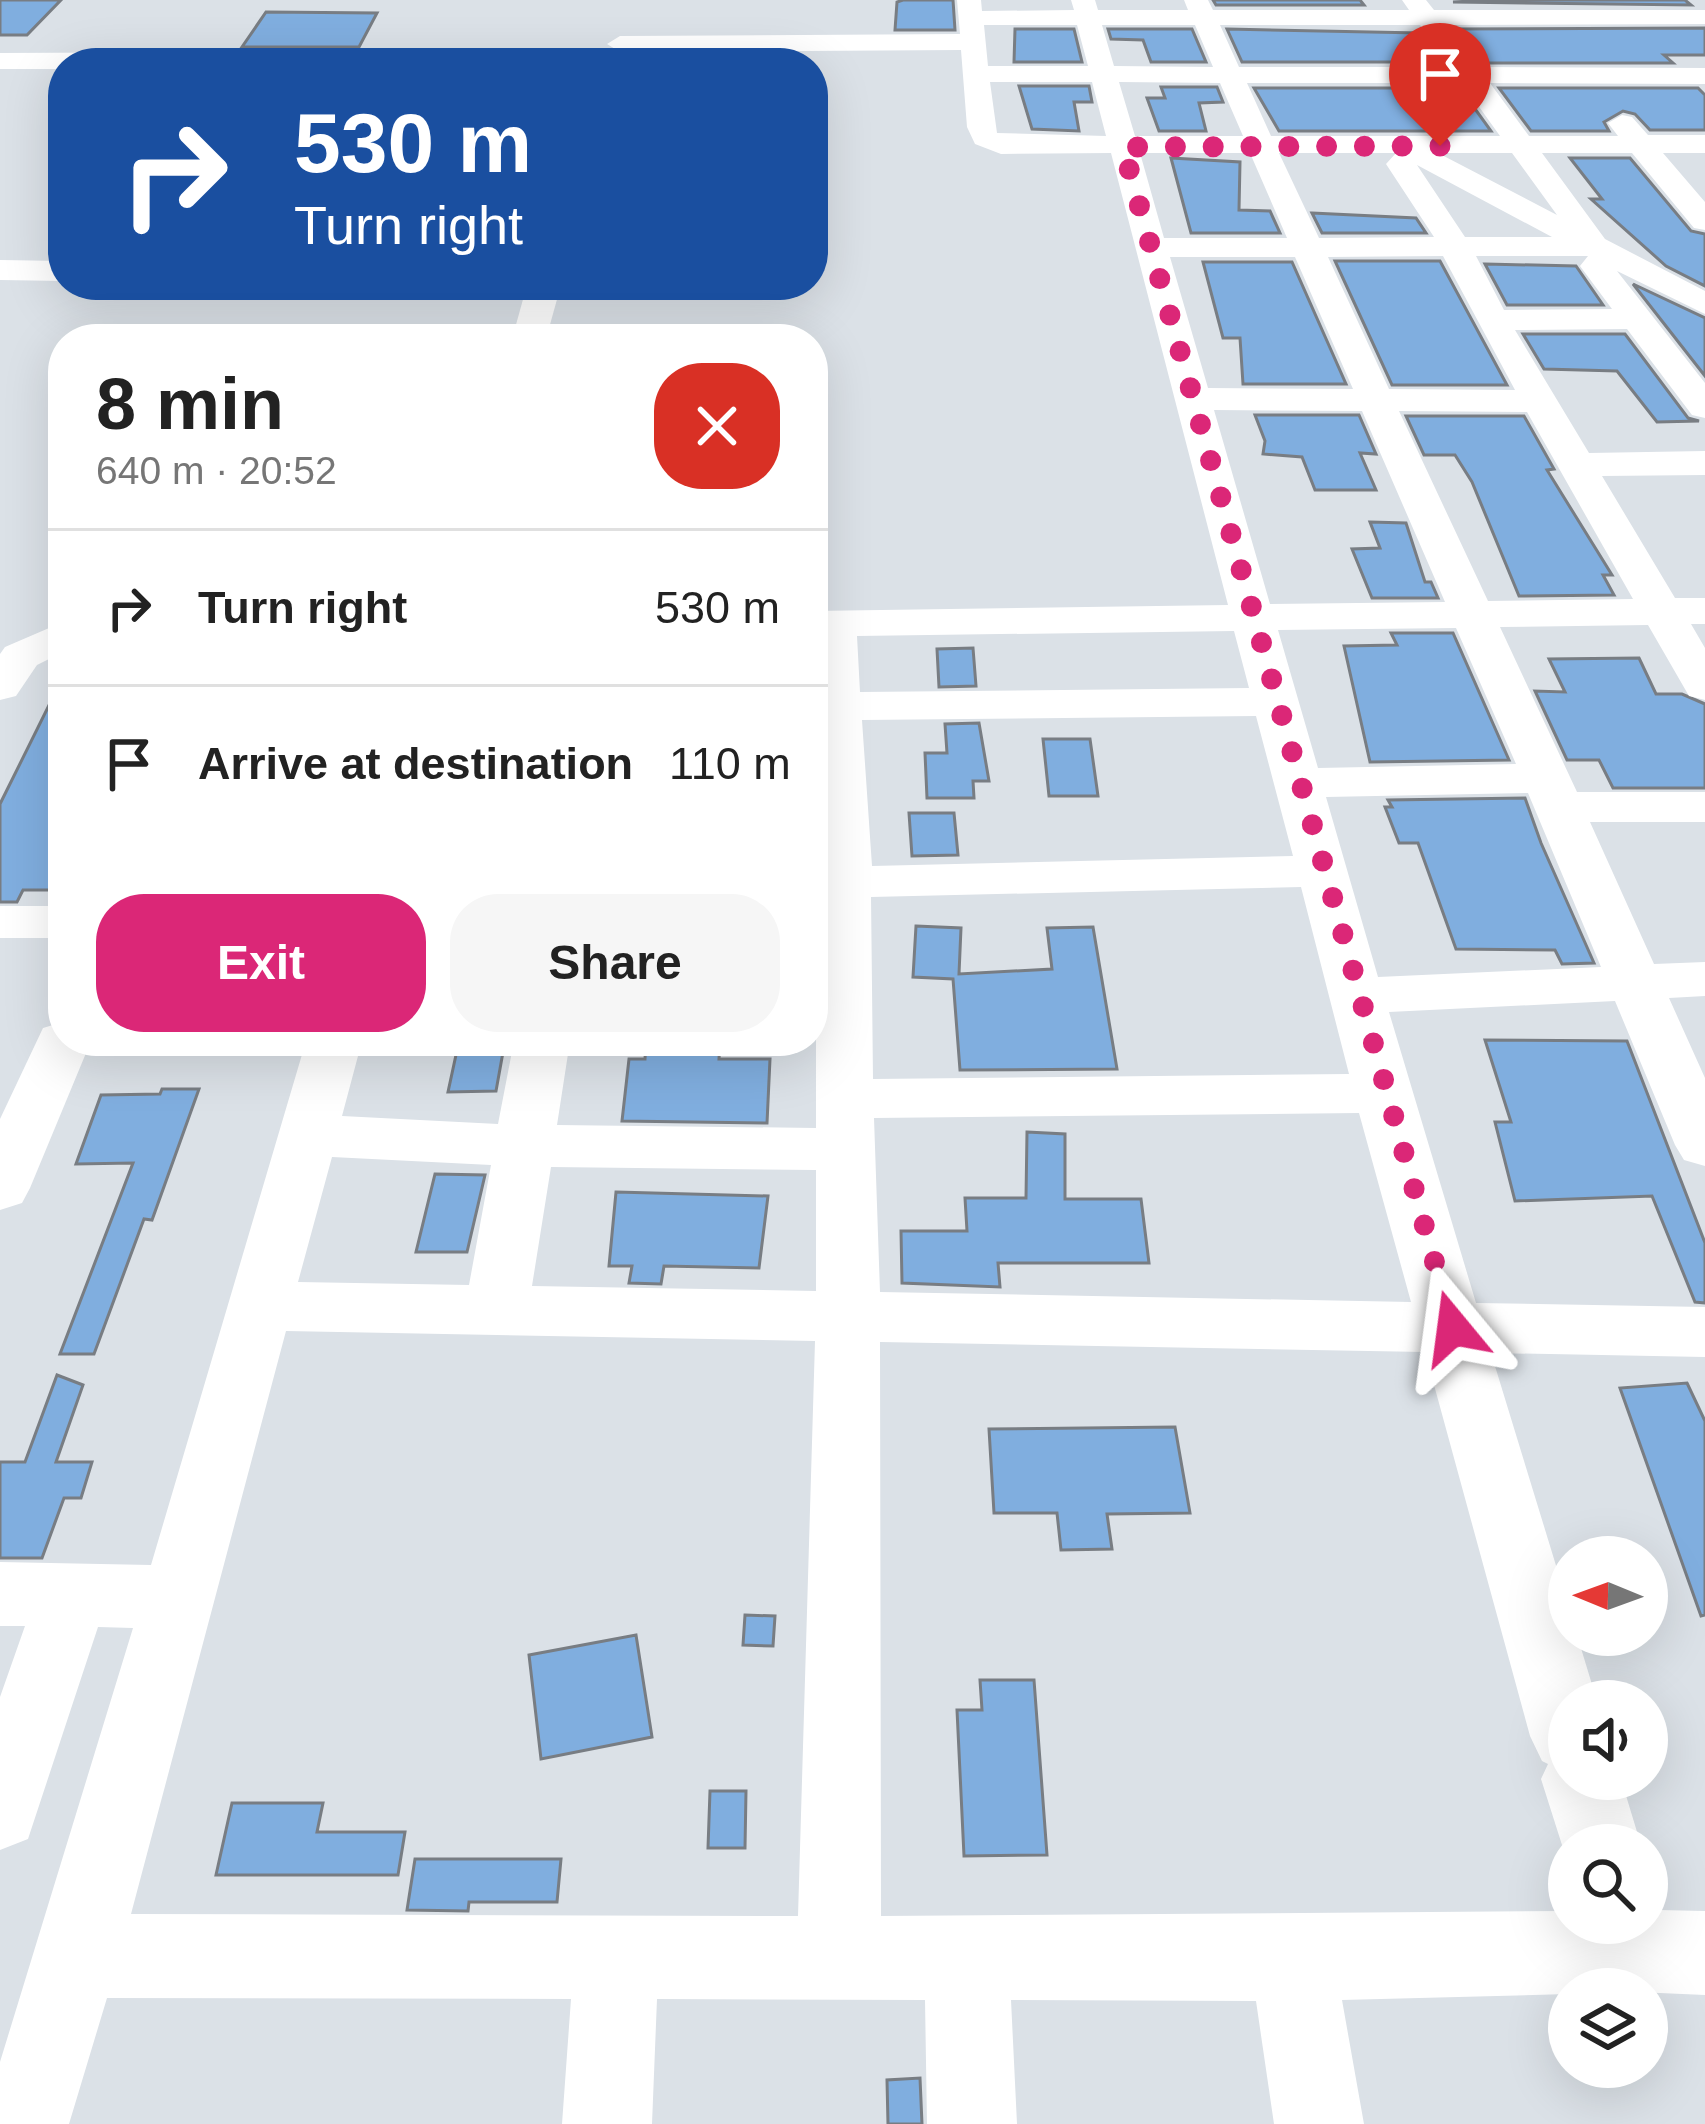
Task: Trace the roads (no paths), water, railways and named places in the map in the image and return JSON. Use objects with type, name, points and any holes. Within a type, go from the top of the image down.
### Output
[{"type":"street","points":[[1085,8],[1383,1093],[1553,1680]]},
{"type":"street","points":[[621,43],[1085,8],[1200,8],[1358,90],[1517,145],[1705,144]]},
{"type":"street","points":[[1200,8],[1705,1145]]},
{"type":"street","points":[[971,20],[985,138],[1033,147],[1265,147],[1358,90],[1420,8]]},
{"type":"street","points":[[1420,8],[1629,8],[1705,17]]},
{"type":"street","points":[[1420,8],[1588,235],[1584,254]]},
{"type":"street","points":[[1629,8],[1702,80]]},
{"type":"street","points":[[1523,9],[1705,221]]},
{"type":"street","points":[[0,62],[48,62]]},
{"type":"street","points":[[976,74],[1232,76],[1358,90],[1469,76],[1702,80]]},
{"type":"street","points":[[1358,90],[1456,249],[1538,401],[1705,686]]},
{"type":"street","points":[[1358,90],[1584,254],[1705,323]]},
{"type":"street","points":[[1152,248],[1584,254],[1705,304]]},
{"type":"street","points":[[1584,254],[1704,403]]},
{"type":"street","points":[[0,270],[48,271]]},
{"type":"street","points":[[1492,320],[1640,319]]},
{"type":"street","points":[[1192,399],[1538,401]]},
{"type":"street","points":[[1578,465],[1705,463]]},
{"type":"street","points":[[828,624],[1253,614],[1705,611]]},
{"type":"street","points":[[0,686],[21,656],[48,642]]},
{"type":"street","points":[[828,690],[848,1318],[839,1955]]},
{"type":"street","points":[[831,740],[1279,702]]},
{"type":"street","points":[[1301,783],[1552,792],[1705,808]]},
{"type":"street","points":[[834,911],[1325,871]]},
{"type":"street","points":[[0,922],[48,922]]},
{"type":"street","points":[[1359,996],[1705,979]]},
{"type":"street","points":[[0,1188],[57,1056]]},
{"type":"street","points":[[24,2124],[78,1956],[330,1056]]},
{"type":"street","points":[[496,1312],[539,1056]]},
{"type":"street","points":[[306,1135],[523,1146],[1383,1093]]},
{"type":"street","points":[[258,1306],[1705,1332]]},
{"type":"street","points":[[0,1812],[36,1594],[178,1597]]},
{"type":"street","points":[[78,1956],[1292,1959],[1610,1944]]},
{"type":"street","points":[[966,1955],[972,2124]]},
{"type":"street","points":[[607,2124],[616,1959]]},
{"type":"street","points":[[1292,1959],[1319,2124]]}]
